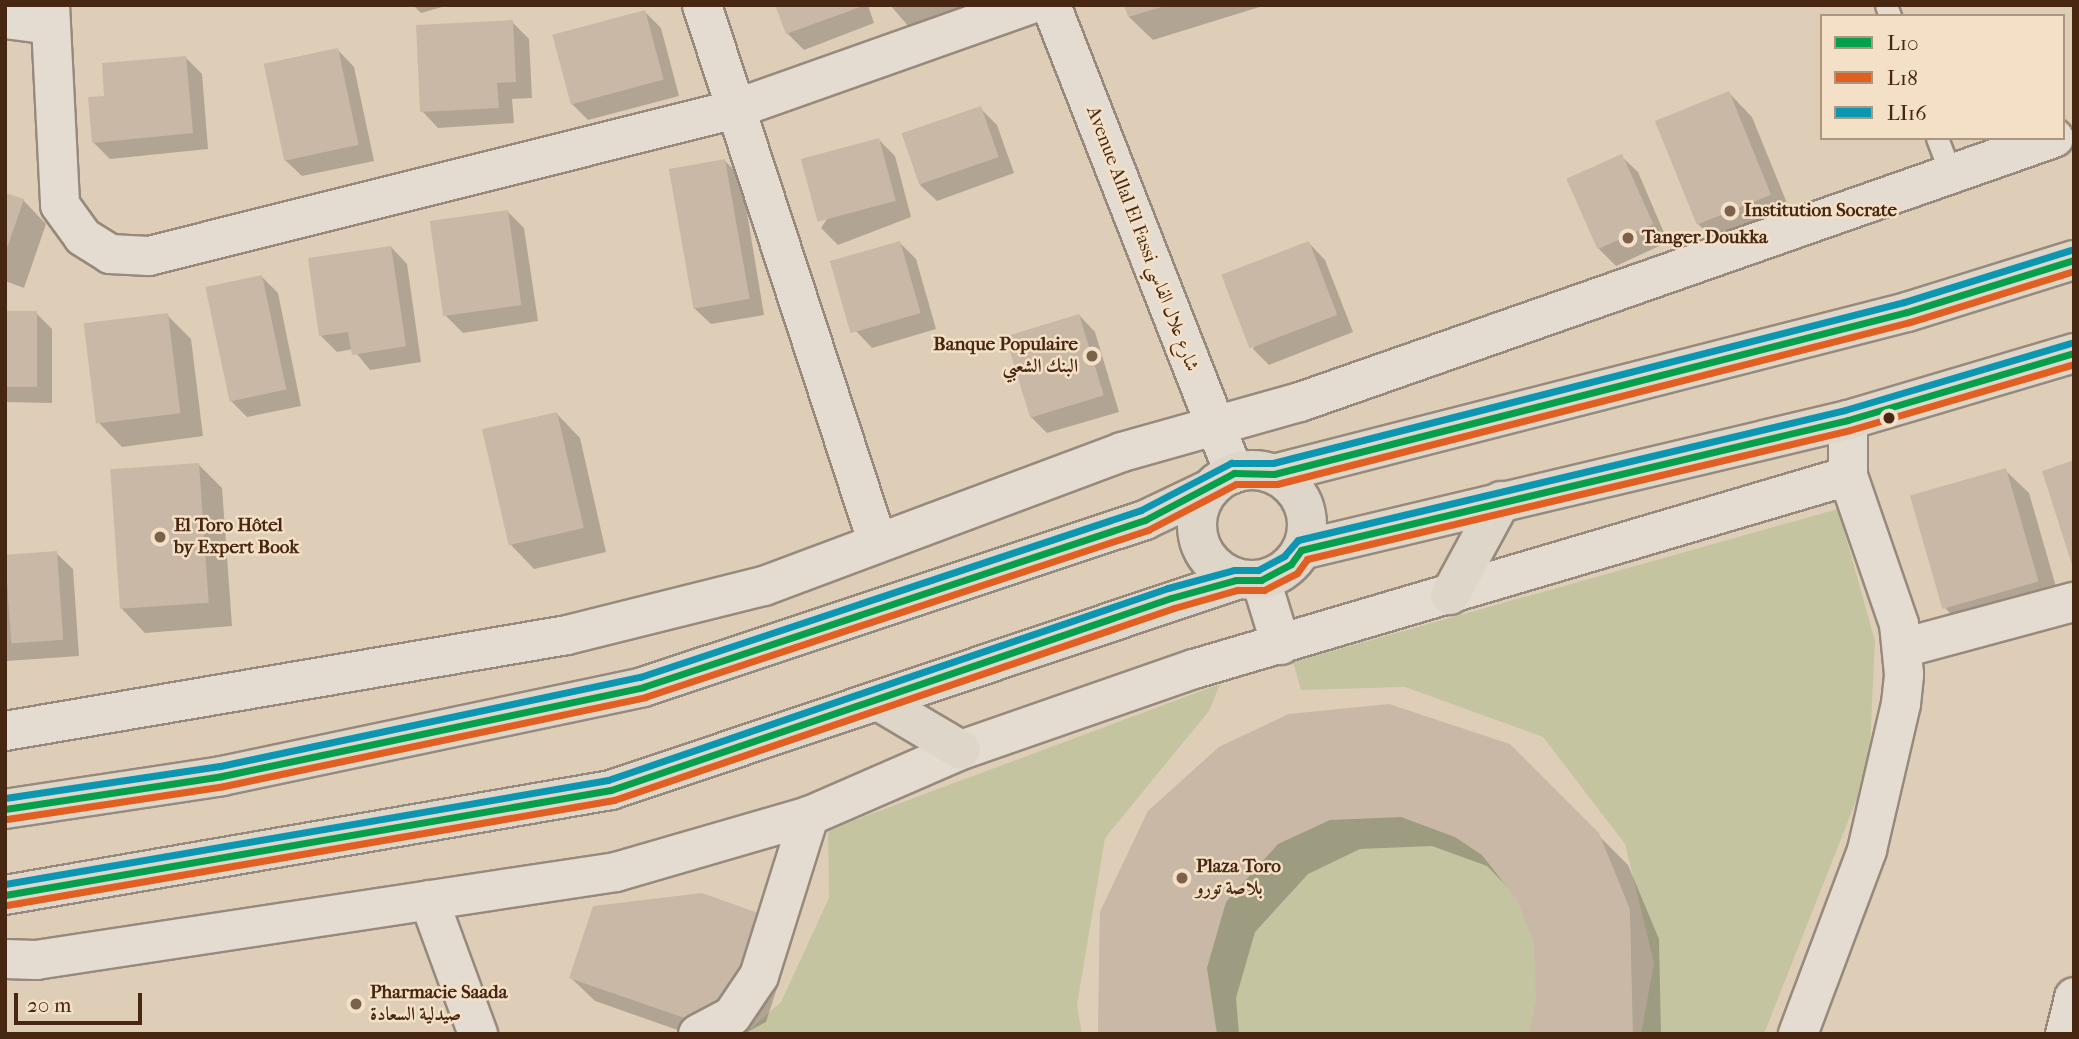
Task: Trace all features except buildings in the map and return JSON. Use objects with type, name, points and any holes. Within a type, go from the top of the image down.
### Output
[{"type":"highway","points":[[5,809],[222,776],[643,687],[1145,520],[1221,481],[1274,474],[1907,312],[2074,260]]},
{"type":"highway","points":[[1301,550],[1848,420],[2074,353]]},
{"type":"highway","points":[[5,895],[611,790],[1249,580],[1291,564],[1301,550],[1307,533],[1303,506],[1289,484],[1274,474]]},
{"type":"highway","points":[[1221,481],[1199,510],[1198,531],[1204,552],[1218,569],[1249,580]]},
{"type":"highway","points":[[1450,595],[1501,501]]},
{"type":"highway","points":[[877,701],[961,750]]},
{"type":"street","points":[[702,5],[732,110],[877,541]]},
{"type":"street","points":[[5,19],[50,15],[60,205],[83,237],[110,254],[168,254],[732,110],[1028,5]]},
{"type":"street","name":"Avenue Allal El Fassi شارع علال الفاسي","points":[[1051,5],[1215,425],[1221,481]]},
{"type":"street","points":[[5,731],[567,635],[764,586],[877,541],[1122,452],[1300,402],[2048,140]]},
{"type":"street","points":[[1797,1034],[1867,850],[1902,704],[1903,648],[1891,597],[1848,477],[1848,420]]},
{"type":"street","points":[[5,959],[36,960],[616,872],[809,816],[961,750],[1194,669],[1848,477]]},
{"type":"street","points":[[1249,580],[1281,645]]},
{"type":"street","points":[[1903,648],[2074,602]]},
{"type":"street","points":[[698,1034],[732,1016],[759,976],[809,816]]},
{"type":"street","points":[[429,900],[478,1034]]},
{"type":"street","points":[[2065,1034],[2074,997]]},
{"type":"lane","points":[[1938,140],[1951,174]]},
{"type":"green space","points":[[1838,509],[1875,641],[1869,768],[1764,1034],[1641,1034],[1654,963],[1625,844],[1543,737],[1405,687],[1301,690],[1293,662]]},
{"type":"green space","points":[[1220,684],[1209,711],[1105,838],[1077,1005],[1082,1034],[745,1034],[781,1002],[829,898],[828,830]]},
{"type":"green space","points":[[1289,714],[1599,833],[1630,909],[1633,1034],[1098,1034],[1100,912],[1148,811],[1219,747]]},
{"type":"transit line","name":"LI16","points":[[5,798],[220,766],[640,677],[1141,510],[1231,463],[1273,463],[1904,302],[2071,250]]},
{"type":"transit line","name":"L10","points":[[5,809],[222,776],[643,687],[1145,520],[1234,473],[1274,474],[1907,312],[2074,260]]},
{"type":"transit line","name":"L18","points":[[7,819],[224,786],[645,697],[1148,530],[1236,484],[1277,484],[1910,322],[2074,271]]},
{"type":"transit line","name":"LI16","points":[[5,884],[608,780],[1168,588],[1234,570],[1258,570],[1284,556],[1298,540],[1845,410],[2071,343]]},
{"type":"transit line","name":"L10","points":[[5,895],[611,790],[1171,598],[1236,580],[1261,580],[1291,564],[1301,550],[1848,420],[2074,353]]},
{"type":"transit line","name":"L18","points":[[7,905],[614,800],[1174,608],[1237,590],[1264,590],[1297,573],[1307,559],[1850,430],[2074,364]]},
{"type":"place","name":"Institution Socrate","points":[[1730,211]]},
{"type":"place","name":"Tanger Doukka","points":[[1628,238]]},
{"type":"place","name":"Banque Populaire البنك الشعبي","points":[[1092,356]]},
{"type":"place","name":"El Toro Hôtel by Expert Book","points":[[160,537]]},
{"type":"place","name":"Plaza Toro بلاصة تورو","points":[[1182,878]]},
{"type":"place","name":"Pharmacie Saada صيدلية السعادة","points":[[356,1004]]}]
